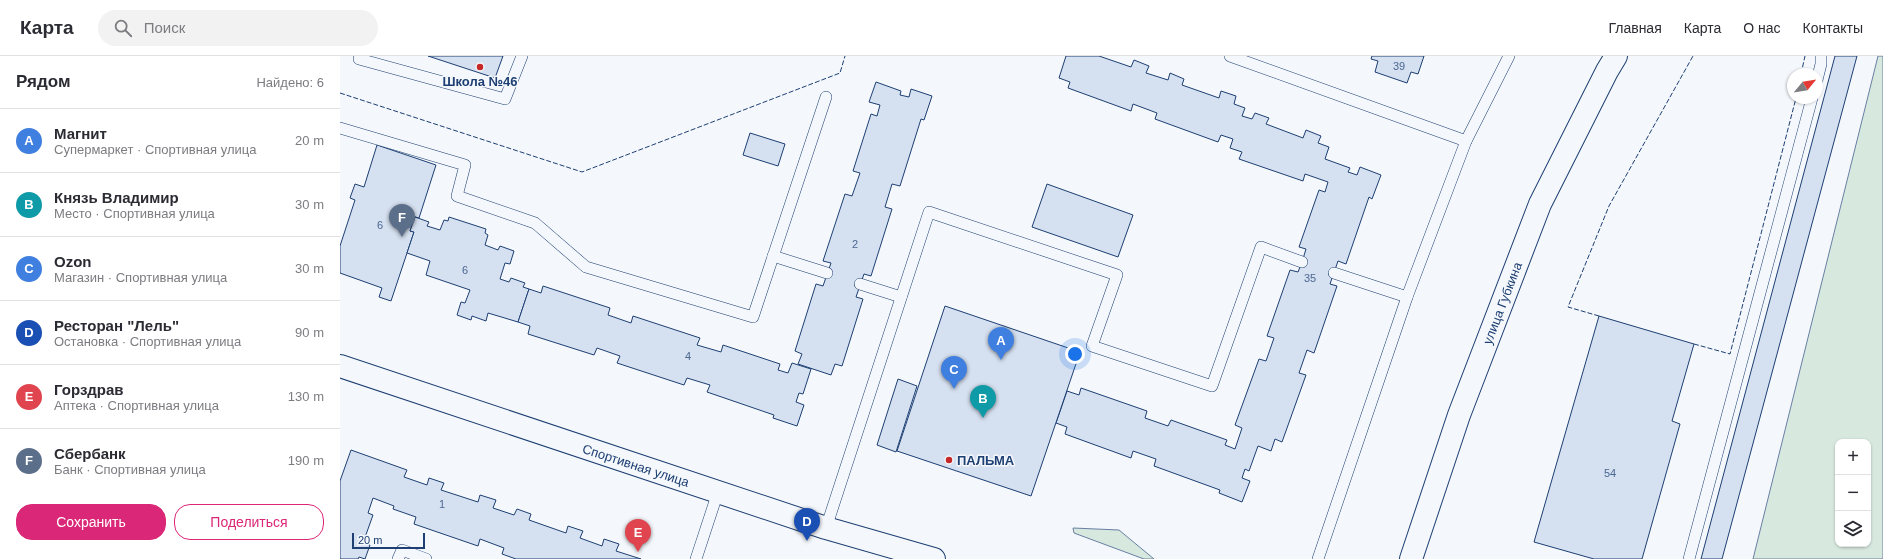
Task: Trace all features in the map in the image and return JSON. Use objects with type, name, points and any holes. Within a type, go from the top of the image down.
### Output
[{"type":"street","name":"улица Губкина","points":[[1411,559],[1458,415],[1540,204],[1606,71],[1616,56]]},
{"type":"street","name":"Спортивная улица","points":[[340,366],[826,528],[927,558]]},
{"type":"lane","points":[[360,56],[359,59],[505,99],[522,56]]},
{"type":"lane","points":[[1230,56],[1466,140]]},
{"type":"lane","points":[[1318,559],[1407,297],[1466,140],[1509,56]]},
{"type":"lane","points":[[1820,68],[1821,56]]},
{"type":"lane","points":[[340,128],[465,165],[457,196],[535,223],[586,267],[753,317],[826,97]]},
{"type":"lane","points":[[1689,559],[1810,104]]},
{"type":"lane","points":[[826,528],[929,212],[1117,275],[1092,346],[1212,386],[1261,247],[1302,262]]},
{"type":"lane","points":[[773,256],[827,273]]},
{"type":"lane","points":[[1334,273],[1407,297]]},
{"type":"lane","points":[[860,284],[901,297]]},
{"type":"lane","points":[[696,559],[718,492]]},
{"type":"lane","points":[[398,559],[402,550],[426,559]]},
{"type":"shaded area","points":[[1878,56],[1883,56],[1883,559],[1753,559]]},
{"type":"shaded area","points":[[1073,528],[1119,530],[1154,559],[1144,559],[1074,533]]},
{"type":"building","name":"Школа №46","points":[[428,56],[503,56],[495,78]]},
{"type":"building","points":[[1066,56],[1099,56],[1131,67],[1134,60],[1149,66],[1146,73],[1168,80],[1170,73],[1184,79],[1182,85],[1219,98],[1221,91],[1236,96],[1234,104],[1245,108],[1242,116],[1252,119],[1255,113],[1269,118],[1266,124],[1303,138],[1306,130],[1321,136],[1318,143],[1329,147],[1325,159],[1350,168],[1348,172],[1357,175],[1360,167],[1381,175],[1372,199],[1369,197],[1346,264],[1338,261],[1330,284],[1337,286],[1314,353],[1307,350],[1299,373],[1306,375],[1282,442],[1275,439],[1271,451],[1258,446],[1249,471],[1245,469],[1242,478],[1250,481],[1242,502],[1219,493],[1220,490],[1154,466],[1156,459],[1133,451],[1131,458],[1065,434],[1067,427],[1056,423],[1067,391],[1079,395],[1081,388],[1147,411],[1145,418],[1168,426],[1171,420],[1227,440],[1225,445],[1235,449],[1242,428],[1235,425],[1259,359],[1266,361],[1274,338],[1267,336],[1290,270],[1298,272],[1302,262],[1306,249],[1299,247],[1319,190],[1325,192],[1328,182],[1305,174],[1303,181],[1239,159],[1242,152],[1230,148],[1233,139],[1221,135],[1218,142],[1155,119],[1157,113],[1133,104],[1131,111],[1068,88],[1070,82],[1059,78]]},
{"type":"building","points":[[1372,56],[1424,56],[1418,74],[1411,72],[1407,83],[1375,72],[1378,61],[1371,59]]},
{"type":"building","points":[[1835,56],[1857,56],[1722,559],[1701,559],[1823,104]]},
{"type":"building","points":[[876,82],[901,91],[900,95],[909,97],[911,89],[932,96],[924,120],[921,119],[900,186],[892,184],[885,207],[892,209],[871,276],[864,274],[856,297],[863,299],[842,366],[835,364],[831,375],[798,364],[802,354],[795,351],[816,284],[823,286],[831,263],[823,261],[845,194],[852,196],[860,173],[853,171],[871,114],[877,116],[880,105],[869,102]]},
{"type":"building","points":[[750,133],[785,144],[778,166],[743,155]]},
{"type":"building","points":[[377,145],[436,165],[419,218],[415,217],[410,231],[414,232],[391,301],[379,297],[382,288],[340,273],[340,246],[355,200],[350,198],[355,184],[364,187]]},
{"type":"building","points":[[1047,184],[1133,215],[1118,257],[1032,227]]},
{"type":"building","points":[[415,217],[429,222],[427,226],[440,230],[444,220],[448,221],[449,217],[486,229],[485,233],[488,235],[485,245],[498,250],[500,246],[514,251],[510,264],[505,263],[500,279],[509,282],[511,278],[525,283],[523,287],[529,289],[518,322],[488,313],[486,321],[472,316],[471,320],[457,315],[461,302],[465,303],[470,290],[426,275],[430,261],[407,253],[414,232],[410,231]]},
{"type":"building","points":[[543,286],[610,308],[608,315],[631,323],[633,316],[700,338],[697,345],[721,352],[723,345],[780,364],[778,370],[788,373],[792,363],[811,369],[803,394],[799,393],[796,402],[804,405],[797,426],[773,418],[774,415],[707,392],[710,385],[687,378],[684,385],[617,363],[620,356],[597,348],[594,355],[528,334],[530,326],[518,322],[529,289],[541,293]]},
{"type":"building","points":[[945,306],[1080,352],[1031,496],[897,451]]},
{"type":"building","points":[[1599,316],[1694,344],[1672,421],[1680,424],[1642,559],[1594,559],[1534,542]]},
{"type":"building","points":[[898,379],[917,386],[896,452],[877,445]]},
{"type":"building","points":[[351,450],[407,470],[404,477],[427,485],[429,478],[444,483],[441,490],[478,502],[480,495],[496,500],[493,508],[514,515],[517,509],[531,514],[529,520],[566,533],[568,526],[583,531],[580,538],[602,546],[604,539],[619,544],[616,551],[641,559],[516,559],[502,554],[504,548],[480,539],[478,546],[414,524],[416,517],[393,509],[394,506],[373,498],[368,513],[373,515],[363,543],[370,545],[365,559],[359,557],[358,559],[340,559],[340,481]]},
{"type":"fence","points":[[340,93],[582,172],[840,73],[845,56]]},
{"type":"fence","points":[[1599,316],[1568,307],[1609,206],[1693,56]]},
{"type":"fence","points":[[1802,68],[1805,56]]},
{"type":"fence","points":[[1694,344],[1730,354],[1794,104]]},
{"type":"place","name":"Школа №46","points":[[480,67]]},
{"type":"place","name":"Сбербанк","points":[[402,237]]},
{"type":"place","name":"Магнит","points":[[1001,360]]},
{"type":"place","name":"Ozon","points":[[954,389]]},
{"type":"place","name":"Князь Владимир","points":[[983,418]]},
{"type":"place","name":"ПАЛЬМА","points":[[949,460]]},
{"type":"place","name":"Ресторан \"Лель\"","points":[[807,541]]},
{"type":"place","name":"Горздрав","points":[[638,552]]}]
